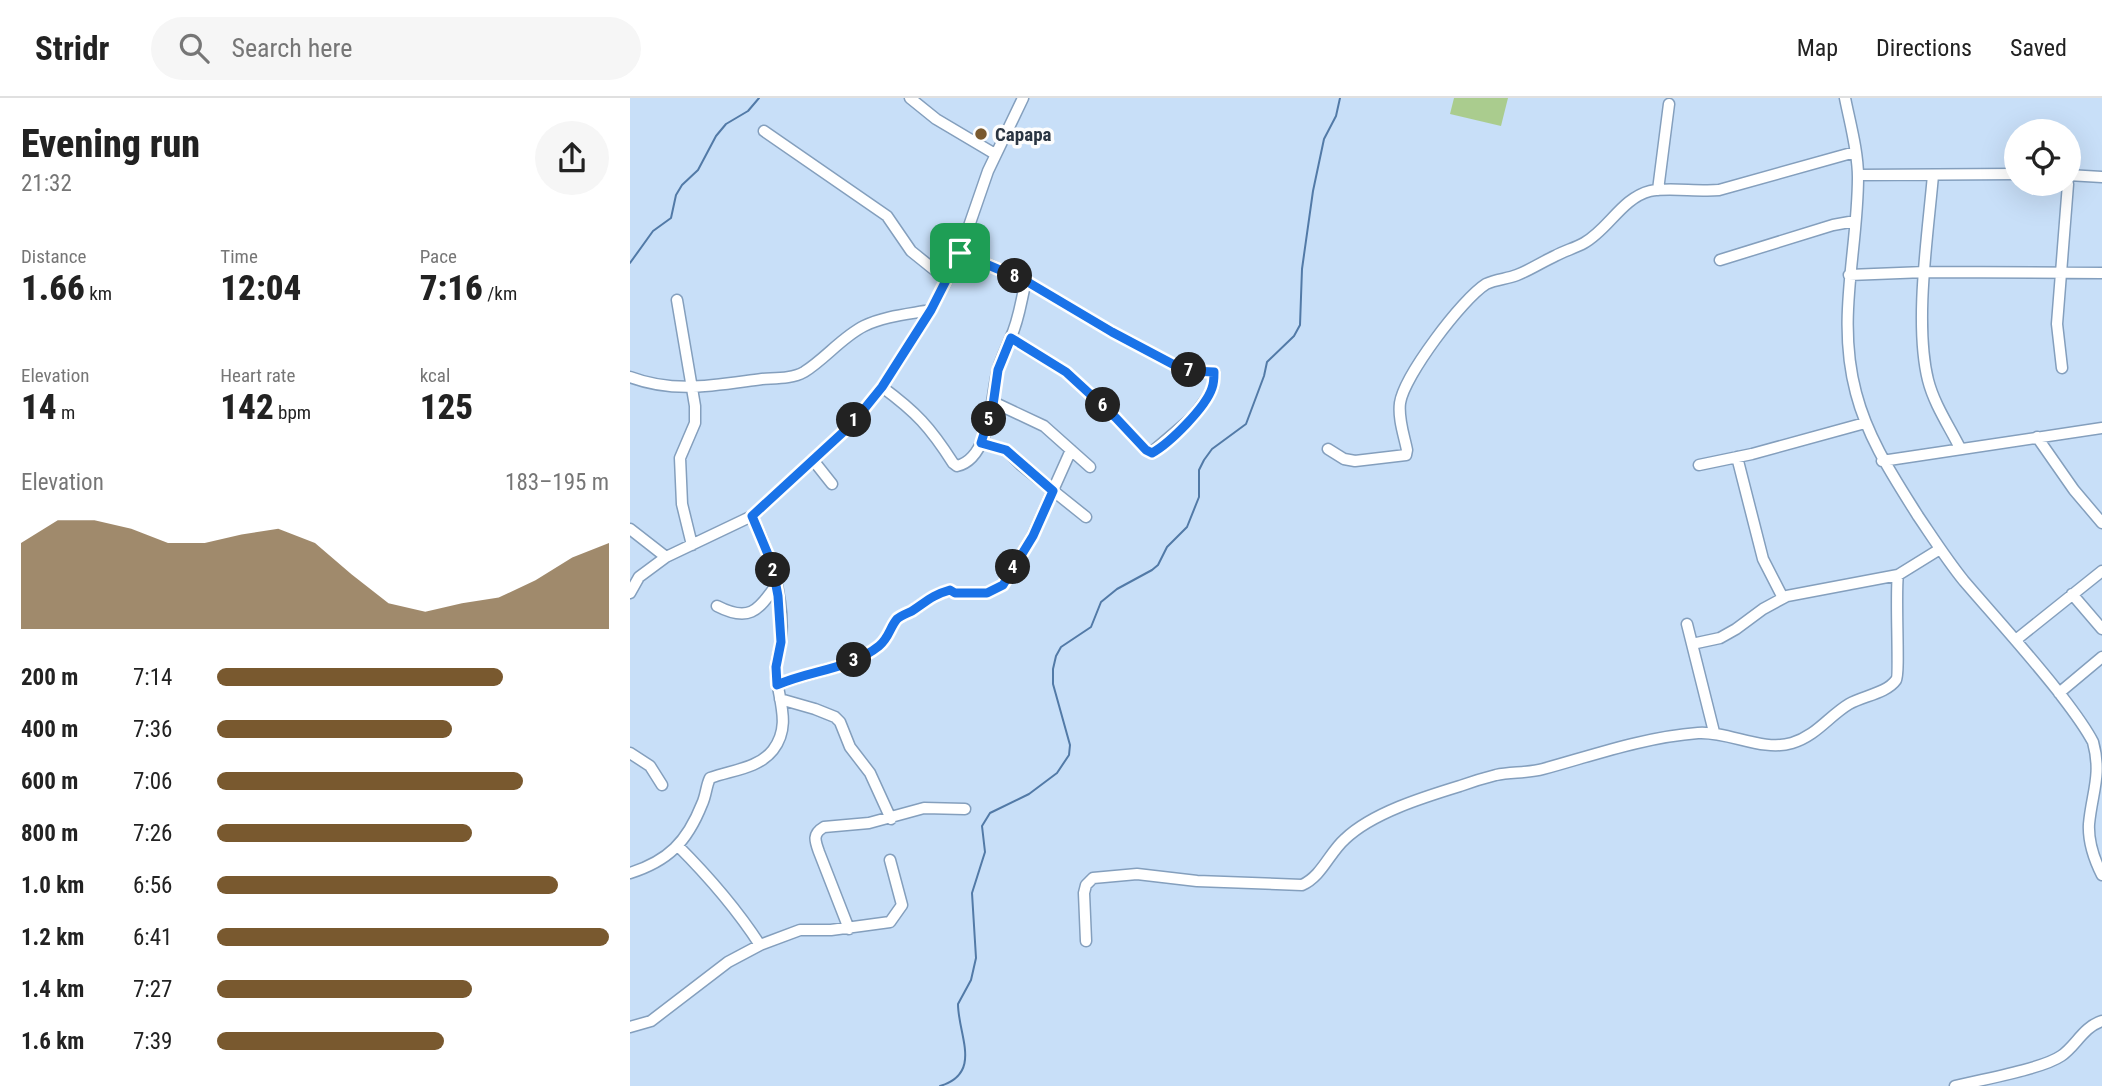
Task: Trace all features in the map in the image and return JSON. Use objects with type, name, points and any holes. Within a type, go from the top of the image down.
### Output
[{"type":"street","points":[[910,98],[936,119],[995,154]]},
{"type":"street","points":[[630,593],[639,577],[666,557],[752,516],[852,424],[882,387],[947,280],[960,253],[995,154],[1023,98]]},
{"type":"street","points":[[1845,98],[1858,175],[1847,298],[1848,350],[1855,391],[1882,461],[1940,550],[2017,639],[2080,720],[2094,744],[2102,775],[2089,821],[2089,837],[2092,853],[2102,875]]},
{"type":"street","points":[[1658,190],[1669,104]]},
{"type":"street","points":[[764,131],[887,216],[911,251],[947,280]]},
{"type":"street","points":[[1328,449],[1345,459],[1355,461],[1406,455],[1408,450],[1399,415],[1405,387],[1421,358],[1467,303],[1485,285],[1515,276],[1584,243],[1601,231],[1636,197],[1658,190],[1719,190],[1855,152]]},
{"type":"street","points":[[1858,175],[2004,174]]},
{"type":"street","points":[[1933,175],[1922,331],[1927,378],[1960,449]]},
{"type":"street","points":[[2081,176],[2102,177]]},
{"type":"street","points":[[2062,368],[2057,345],[2057,324],[2067,196]]},
{"type":"street","points":[[1720,260],[1833,225],[1855,221]]},
{"type":"street","points":[[960,253],[1026,281],[1112,332],[1180,368],[1214,372],[1213,386],[1193,417],[1152,453],[1066,372],[1011,338]]},
{"type":"street","points":[[1849,275],[1925,272],[2102,273]]},
{"type":"street","points":[[882,387],[921,418],[953,463],[957,466],[963,464],[981,443],[993,402],[998,370],[1011,338],[1026,281]]},
{"type":"street","points":[[677,300],[692,387],[695,423],[680,458],[682,504],[692,545]]},
{"type":"street","points":[[630,377],[651,385],[692,387],[722,386],[796,375],[861,327],[931,310]]},
{"type":"street","points":[[993,402],[1044,426],[1090,467]]},
{"type":"street","points":[[1699,466],[1866,423]]},
{"type":"street","points":[[1882,461],[2102,428]]},
{"type":"street","points":[[2037,437],[2074,490],[2102,523]]},
{"type":"street","points":[[981,443],[1006,450],[1086,517]]},
{"type":"street","points":[[777,685],[793,678],[826,672],[879,646],[891,634],[897,619],[929,597],[950,590],[955,593],[987,593],[1003,585],[1033,536],[1071,450]]},
{"type":"street","points":[[1737,457],[1763,559],[1783,598]]},
{"type":"street","points":[[813,460],[832,484]]},
{"type":"street","points":[[630,873],[661,861],[678,846],[703,803],[710,778],[760,762],[774,748],[784,727],[777,685],[776,667],[781,642],[781,622],[776,585],[772,564],[752,516]]},
{"type":"street","points":[[630,528],[666,557]]},
{"type":"street","points":[[1692,644],[1720,638],[1783,598],[1898,575],[1940,550]]},
{"type":"street","points":[[2017,639],[2102,571]]},
{"type":"street","points":[[1086,941],[1084,893],[1086,885],[1093,878],[1137,874],[1197,881],[1302,885],[1314,880],[1342,841],[1359,827],[1413,802],[1496,775],[1540,770],[1660,738],[1714,732],[1764,744],[1792,743],[1822,727],[1850,704],[1896,680],[1899,671],[1896,649],[1898,575]]},
{"type":"street","points":[[717,606],[733,614],[747,614],[766,600],[776,585]]},
{"type":"street","points":[[2072,594],[2102,629]]},
{"type":"street","points":[[1687,624],[1714,732]]},
{"type":"street","points":[[2059,693],[2102,656]]},
{"type":"street","points":[[780,698],[815,709],[840,722],[850,747],[870,773],[891,819]]},
{"type":"street","points":[[630,753],[650,766],[662,785]]},
{"type":"street","points":[[849,929],[815,835],[824,827],[891,819],[924,808],[965,809]]},
{"type":"street","points":[[678,846],[710,878],[738,912],[760,945]]},
{"type":"street","points":[[630,1027],[652,1021],[728,962],[760,945],[800,930],[849,929],[890,922],[902,905],[890,860]]},
{"type":"street","points":[[1955,1086],[2046,1063],[2061,1056],[2090,1026],[2102,1021]]},
{"type":"green space","points":[[1454,98],[1508,98],[1501,126],[1450,114]]},
{"type":"waterway","points":[[630,263],[653,231],[671,218],[676,195],[682,185],[698,170],[716,136],[726,124],[748,111],[759,98]]},
{"type":"waterway","points":[[940,1086],[953,1080],[965,1063],[958,1004],[971,980],[976,958],[972,893],[985,852],[982,826],[990,813],[1029,794],[1057,773],[1069,755],[1070,745],[1053,684],[1056,656],[1061,647],[1091,627],[1101,602],[1117,589],[1158,565],[1167,547],[1187,527],[1199,497],[1199,470],[1204,460],[1212,449],[1246,424],[1267,362],[1294,336],[1300,325],[1302,269],[1313,191],[1324,139],[1336,116],[1340,98]]},
{"type":"place","name":"Capapa","points":[[981,134]]},
{"type":"route","points":[[960,253],[1026,281],[1112,332],[1180,368],[1214,372],[1213,386],[1193,417],[1152,453],[1066,372],[1011,338],[998,370],[993,405],[981,443],[1006,450],[1053,491],[1033,536],[1003,585],[987,593],[955,593],[950,590],[929,597],[897,619],[891,634],[879,646],[826,672],[793,678],[777,685],[776,667],[781,642],[778,596],[772,564],[752,516],[852,424],[882,387],[931,310],[960,253]]}]
